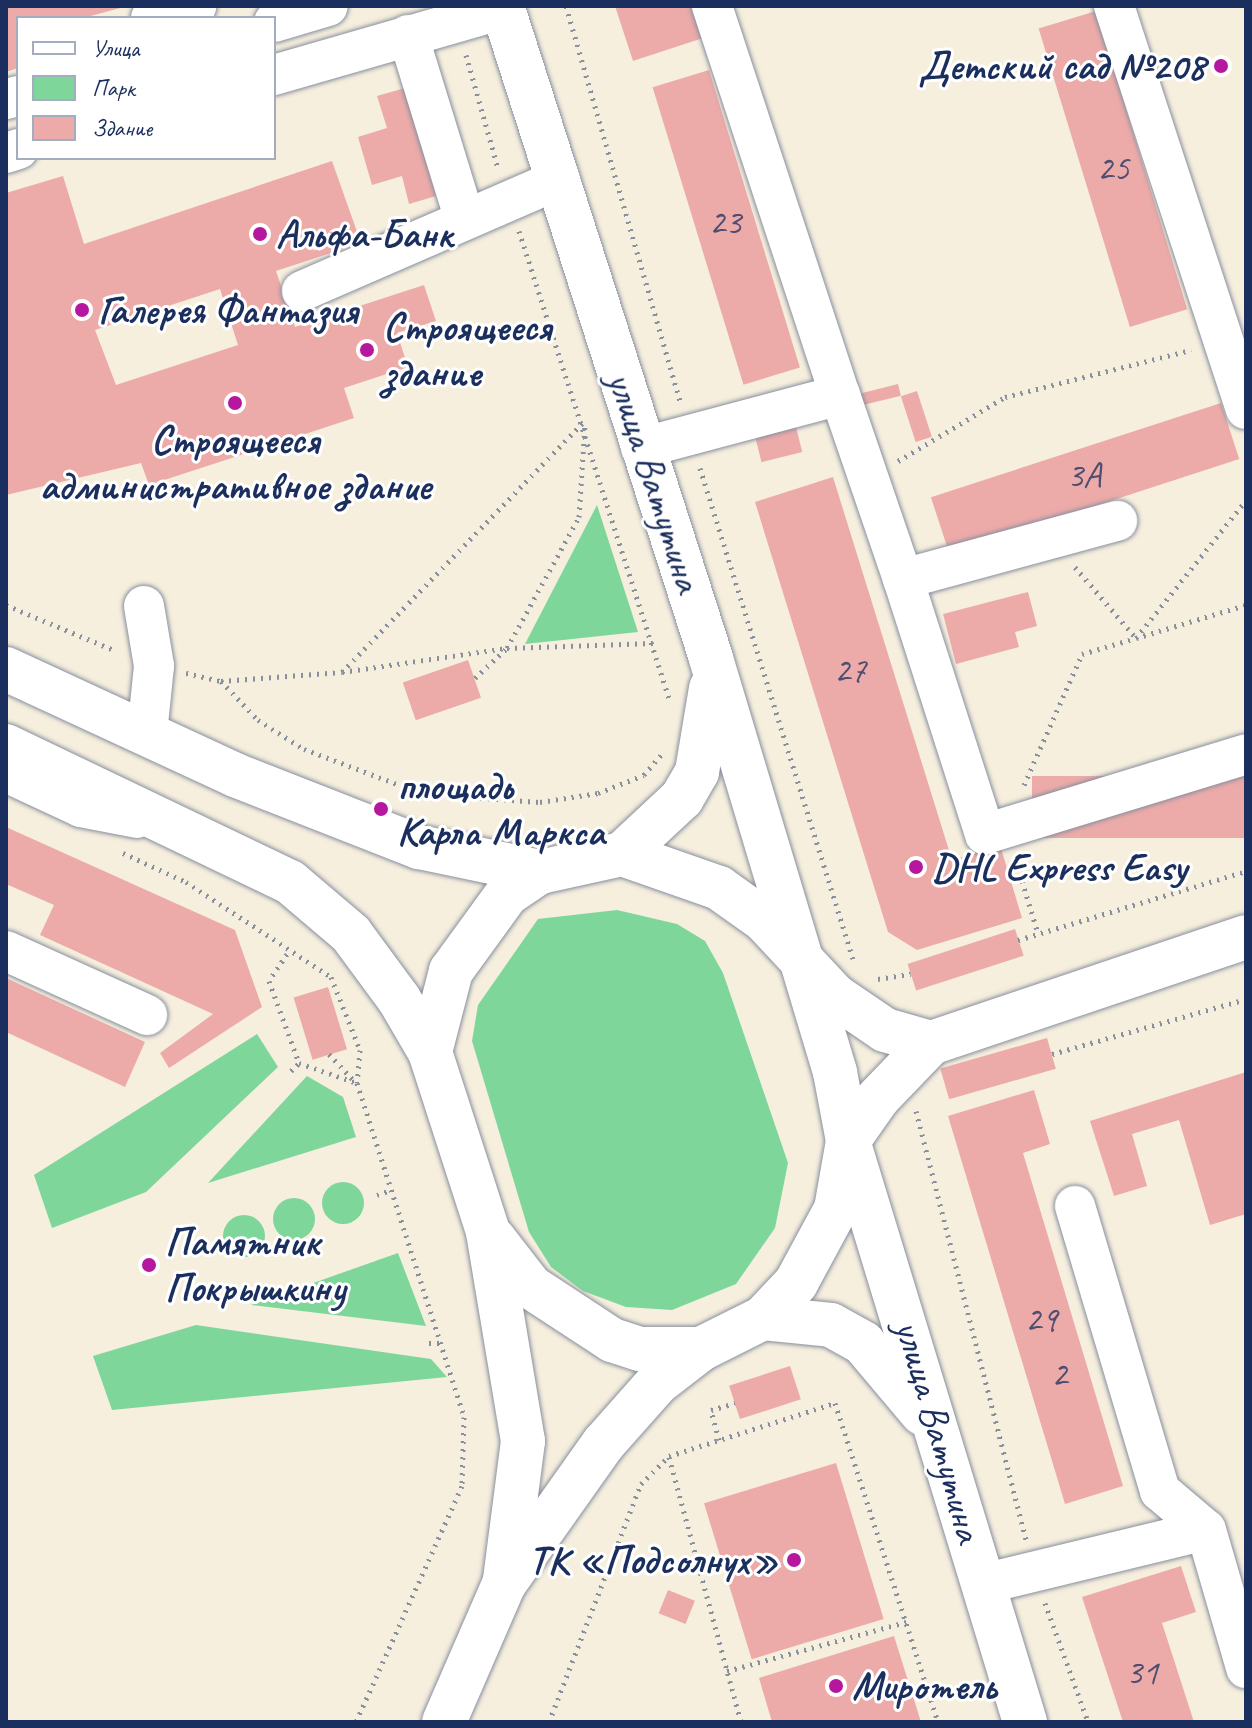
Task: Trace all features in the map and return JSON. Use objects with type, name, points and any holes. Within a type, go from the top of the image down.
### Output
[{"type":"main road","name":"улица Ватутина","points":[[503,7],[560,179],[641,448],[711,658],[802,961]]},
{"type":"main road","points":[[430,1052],[451,971],[507,894],[540,872],[622,854],[682,798],[697,772],[711,658]]},
{"type":"main road","points":[[6,669],[147,734],[419,847],[540,872]]},
{"type":"main road","points":[[6,746],[290,882],[351,934],[430,1052],[488,1232],[523,1441],[504,1584]]},
{"type":"main road","points":[[622,854],[719,888],[764,920],[802,961],[885,1030],[931,1043]]},
{"type":"main road","points":[[444,1722],[504,1584],[604,1443],[657,1383],[701,1349],[763,1318],[821,1248],[848,1141],[878,1098],[931,1043],[1246,937]]},
{"type":"main road","points":[[802,961],[848,1141]]},
{"type":"main road","name":"улица Ватутина","points":[[848,1141],[1025,1722]]},
{"type":"main road","points":[[488,1232],[531,1287],[612,1340],[640,1349],[701,1349]]},
{"type":"main road","points":[[763,1318],[831,1325],[863,1343],[937,1435]]},
{"type":"lane","points":[[158,16],[196,6]]},
{"type":"lane","points":[[278,16],[328,6]]},
{"type":"lane","points":[[712,6],[864,475],[903,579],[985,834],[1246,754]]},
{"type":"lane","points":[[1114,6],[1246,409]]},
{"type":"lane","points":[[276,74],[503,7]]},
{"type":"lane","points":[[408,35],[464,217]]},
{"type":"lane","points":[[302,291],[464,217],[560,179]]},
{"type":"lane","points":[[641,448],[689,432],[840,395]]},
{"type":"lane","points":[[903,579],[1117,521]]},
{"type":"lane","points":[[144,606],[154,666],[147,734]]},
{"type":"lane","points":[[6,772],[81,807],[177,826]]},
{"type":"lane","points":[[6,951],[147,1015]]},
{"type":"lane","points":[[1075,1206],[1160,1491],[1206,1530],[1246,1668]]},
{"type":"lane","points":[[983,1584],[1206,1530]]},
{"type":"path","points":[[566,6],[689,432],[855,967]]},
{"type":"path","points":[[864,475],[926,450],[1005,397],[1224,342]]},
{"type":"path","points":[[585,420],[675,719]]},
{"type":"path","points":[[475,678],[507,648],[579,517],[585,420]]},
{"type":"path","points":[[342,672],[585,420]]},
{"type":"path","points":[[1136,638],[1246,500]]},
{"type":"path","points":[[1051,539],[1136,638]]},
{"type":"path","points":[[6,605],[154,666],[221,681],[342,672],[507,648],[653,643]]},
{"type":"path","points":[[1038,933],[1005,827],[1082,654],[1246,605]]},
{"type":"path","points":[[221,681],[258,720],[304,749],[424,794],[540,802],[598,793],[644,775],[668,739]]},
{"type":"path","points":[[117,850],[186,882],[287,954],[331,977],[360,1050],[357,1083],[464,1417],[462,1486],[356,1722]]},
{"type":"path","points":[[1018,940],[1246,871]]},
{"type":"path","points":[[287,954],[269,981],[299,1063]]},
{"type":"path","points":[[873,980],[911,974]]},
{"type":"path","points":[[1052,1054],[1246,999]]},
{"type":"path","points":[[329,1054],[357,1083]]},
{"type":"path","points":[[291,1071],[299,1063]]},
{"type":"path","points":[[299,1063],[357,1083]]},
{"type":"path","points":[[914,1103],[1034,1572],[1088,1722]]},
{"type":"path","points":[[377,1195],[391,1190]]},
{"type":"path","points":[[429,1343],[441,1343]]},
{"type":"path","points":[[719,1440],[711,1410],[735,1403]]},
{"type":"path","points":[[549,1722],[641,1484],[669,1456],[835,1403],[938,1722]]},
{"type":"path","points":[[669,1456],[741,1722]]},
{"type":"path","points":[[727,1671],[906,1622]]},
{"type":"green space","points":[[597,505],[638,632],[525,644]]},
{"type":"green space","points":[[617,910],[677,924],[705,941],[723,973],[788,1163],[775,1228],[736,1284],[672,1310],[626,1307],[583,1291],[551,1267],[529,1232],[472,1041],[478,1005],[538,919]]},
{"type":"green space","points":[[257,1034],[278,1067],[146,1192],[52,1228],[34,1175]]},
{"type":"green space","points":[[307,1076],[343,1097],[356,1137],[208,1183]]},
{"type":"green space","points":[[343,1182],[358,1188],[364,1203],[358,1218],[343,1224],[328,1218],[322,1203],[328,1188]]},
{"type":"green space","points":[[294,1198],[309,1204],[315,1219],[309,1234],[294,1240],[279,1234],[273,1219],[279,1204]]},
{"type":"green space","points":[[244,1215],[259,1221],[265,1236],[259,1251],[244,1257],[229,1251],[223,1236],[229,1221]]},
{"type":"green space","points":[[398,1253],[426,1326],[251,1305]]},
{"type":"green space","points":[[196,1325],[431,1359],[447,1377],[112,1410],[93,1356]]},
{"type":"building","points":[[6,6],[124,6],[90,16],[16,16],[16,69],[6,72]]},
{"type":"building","points":[[615,6],[696,6],[706,37],[633,61]]},
{"type":"building","points":[[1096,11],[1187,309],[1130,327],[1039,29]]},
{"type":"building","points":[[709,70],[800,367],[744,385],[653,87]]},
{"type":"building","points":[[405,88],[436,196],[409,204],[402,176],[372,185],[358,137],[387,128],[377,96]]},
{"type":"building","name":"Галерея Фантазия","points":[[332,161],[361,243],[276,271],[295,327],[424,285],[436,321],[397,333],[408,367],[344,388],[354,418],[149,485],[141,463],[6,495],[6,193],[63,176],[84,244]],"holes":[[[220,289],[238,345],[116,385],[95,330]]]},
{"type":"building","points":[[898,384],[901,396],[862,405],[859,394]]},
{"type":"building","points":[[917,391],[932,437],[916,442],[901,396]]},
{"type":"building","points":[[1221,403],[1239,459],[949,553],[931,497]]},
{"type":"building","points":[[794,419],[802,452],[761,462],[753,429]]},
{"type":"building","points":[[833,477],[952,860],[1000,845],[1022,918],[917,950],[888,932],[755,502]]},
{"type":"building","points":[[1028,592],[1037,626],[1015,632],[1019,647],[956,664],[943,614]]},
{"type":"building","points":[[468,660],[481,698],[416,720],[403,682]]},
{"type":"building","points":[[1032,776],[1246,776],[1246,838],[1032,838]]},
{"type":"building","points":[[6,827],[235,930],[262,1007],[169,1068],[160,1053],[213,1014],[40,935],[54,905],[6,884]]},
{"type":"building","points":[[1015,929],[1024,956],[916,991],[908,964]]},
{"type":"building","points":[[6,978],[145,1042],[125,1087],[6,1032]]},
{"type":"building","points":[[328,987],[347,1049],[313,1060],[294,998]]},
{"type":"building","points":[[1047,1038],[1056,1069],[949,1099],[940,1069]]},
{"type":"building","points":[[1246,1072],[1246,1214],[1210,1225],[1179,1120],[1132,1134],[1147,1186],[1114,1196],[1090,1121]]},
{"type":"building","points":[[1034,1090],[1050,1144],[1023,1153],[1123,1486],[1065,1504],[948,1116]]},
{"type":"building","points":[[790,1366],[801,1399],[740,1419],[729,1386]]},
{"type":"building","name":"ТК «Подсолнух»","points":[[836,1463],[884,1619],[752,1659],[704,1503]]},
{"type":"building","points":[[1181,1566],[1196,1612],[1162,1623],[1194,1722],[1123,1722],[1082,1597]]},
{"type":"building","points":[[668,1590],[695,1601],[686,1624],[659,1613]]},
{"type":"building","name":"Миротель","points":[[894,1636],[921,1722],[772,1722],[759,1678]]},
{"type":"place","name":"Детский сад №208","points":[[1221,66]]},
{"type":"place","name":"Альфа-Банк","points":[[260,234]]},
{"type":"place","name":"Галерея Фантазия","points":[[82,310]]},
{"type":"place","name":"Строящееся здание","points":[[367,350]]},
{"type":"place","name":"Строящееся административное здание","points":[[235,403]]},
{"type":"place","name":"площадь Карла Маркса","points":[[381,809]]},
{"type":"place","name":"DHL Express Easy","points":[[916,867]]},
{"type":"place","name":"Памятник Покрышкину","points":[[149,1265]]},
{"type":"place","name":"ТК «Подсолнух»","points":[[794,1560]]},
{"type":"place","name":"Миротель","points":[[836,1686]]}]
